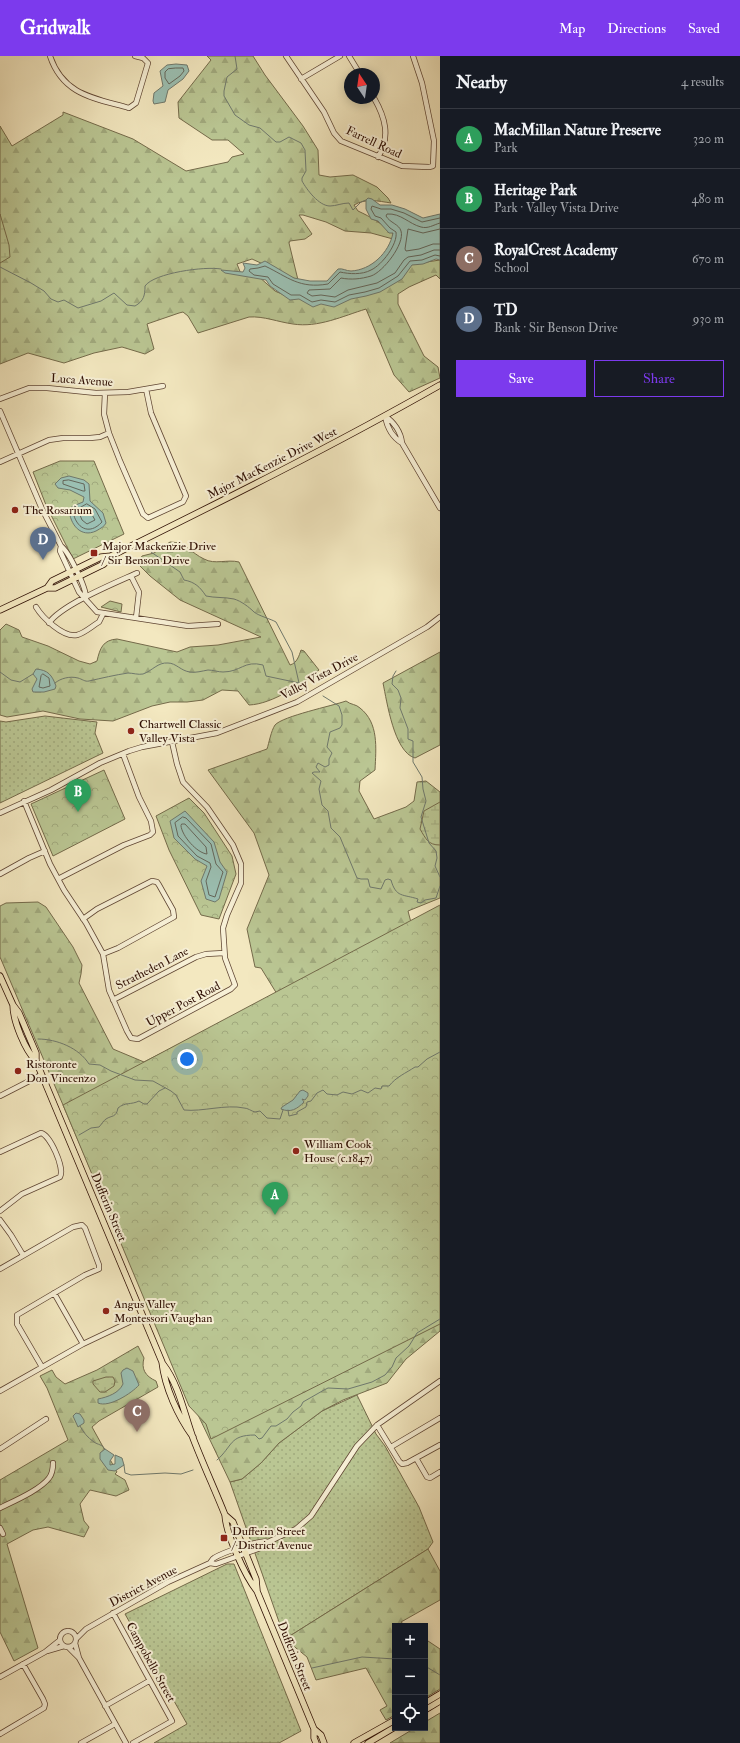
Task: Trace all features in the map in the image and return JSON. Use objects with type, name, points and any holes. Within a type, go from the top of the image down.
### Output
[{"type":"main road","name":"Major MacKenzie Drive West","points":[[47,588],[52,581],[101,557],[111,556],[232,496],[385,416],[440,385]]},
{"type":"main road","name":"Major MacKenzie Drive West","points":[[0,610],[47,588],[55,588],[104,564],[111,556]]},
{"type":"main road","name":"Dufferin Street","points":[[0,976],[13,1005],[19,1013],[36,1053],[36,1061],[41,1075],[142,1316],[162,1362],[169,1372],[189,1421],[193,1437],[226,1515],[232,1522],[256,1579],[257,1590],[314,1729],[314,1738],[316,1743]]},
{"type":"main road","name":"Dufferin Street","points":[[226,1515],[226,1524],[235,1549],[250,1582],[257,1590]]},
{"type":"main road","points":[[428,1701],[440,1694]]},
{"type":"main road","points":[[428,1708],[440,1701]]},
{"type":"main road","points":[[354,1743],[392,1722]]},
{"type":"main road","name":"Dufferin Street","points":[[314,1729],[321,1735],[324,1743]]},
{"type":"main road","points":[[368,1743],[392,1729]]},
{"type":"street","points":[[50,56],[53,66],[65,82],[82,95],[128,108],[136,103],[148,62],[143,58],[135,56]]},
{"type":"street","name":"Farrell Road","points":[[286,56],[324,112],[334,133],[341,141],[402,166],[433,166],[434,141],[422,83],[413,56]]},
{"type":"street","points":[[301,79],[340,56]]},
{"type":"street","points":[[349,56],[356,68]]},
{"type":"street","points":[[377,104],[385,120],[386,132],[378,157]]},
{"type":"street","name":"Luca Avenue","points":[[0,399],[29,388],[105,393],[128,392],[163,386]]},
{"type":"street","points":[[105,393],[104,414],[109,433],[145,517],[152,517],[183,502],[186,496],[151,413],[146,389]]},
{"type":"street","points":[[0,411],[42,510],[61,546],[65,549],[76,577],[79,592],[86,598],[93,609],[103,614],[188,626],[218,624]]},
{"type":"street","points":[[385,416],[393,421],[402,438],[402,443],[440,508]]},
{"type":"street","points":[[0,462],[49,440],[100,437],[109,433]]},
{"type":"street","points":[[49,623],[54,616],[137,572]]},
{"type":"street","points":[[131,576],[139,592],[136,618]]},
{"type":"street","points":[[36,607],[49,623],[69,634],[77,635],[99,622],[103,614]]},
{"type":"street","name":"Valley Vista Drive","points":[[0,813],[55,788],[105,761],[123,754],[142,747],[217,733],[297,702],[427,627],[440,616]]},
{"type":"street","name":"Upper Post Road","points":[[24,801],[58,878],[103,954],[106,981],[113,1000],[130,1035],[133,1039],[138,1038],[234,988],[235,982],[227,966],[224,953],[224,923],[241,883],[241,864],[233,845],[207,807],[183,782],[176,764],[172,742]]},
{"type":"street","points":[[58,878],[124,844],[150,835],[153,832],[151,822],[139,797],[123,754]]},
{"type":"street","points":[[0,874],[45,851]]},
{"type":"street","points":[[83,918],[152,881],[159,884],[173,910],[174,917],[118,948],[103,954]]},
{"type":"street","name":"Stratheden Lane","points":[[113,1000],[196,957],[206,954],[224,953]]},
{"type":"street","points":[[0,1096],[41,1075]]},
{"type":"street","points":[[0,1152],[41,1132],[48,1136],[62,1169],[60,1176],[22,1194],[0,1211]]},
{"type":"street","points":[[0,1220],[23,1255]]},
{"type":"street","points":[[0,1269],[73,1227],[82,1226],[85,1228],[100,1265],[99,1269],[85,1275],[16,1315],[16,1319],[42,1367]]},
{"type":"street","points":[[54,1293],[83,1344]]},
{"type":"street","points":[[1,1390],[83,1344],[142,1316]]},
{"type":"street","points":[[268,1542],[296,1529],[311,1516],[357,1446],[377,1425],[440,1382]]},
{"type":"street","points":[[391,1447],[440,1418]]},
{"type":"street","points":[[0,1449],[46,1419]]},
{"type":"street","points":[[377,1425],[401,1463],[405,1464],[440,1445]]},
{"type":"street","points":[[416,1458],[427,1477],[430,1478],[440,1472]]},
{"type":"street","points":[[0,1508],[22,1497],[45,1482],[53,1472],[53,1463]]},
{"type":"street","points":[[0,1528],[3,1534]]},
{"type":"street","name":"District Avenue","points":[[73,1633],[86,1629],[168,1582],[210,1563],[213,1559],[235,1549],[263,1540],[268,1542],[266,1546],[245,1554],[216,1564],[210,1563]]},
{"type":"street","name":"Campobello Street","points":[[113,1613],[172,1721],[133,1743]]},
{"type":"street","name":"District Avenue","points":[[76,1641],[86,1629]]},
{"type":"street","points":[[0,1677],[45,1652],[60,1640],[64,1633],[68,1631],[73,1633],[79,1658],[126,1743]]},
{"type":"street","points":[[60,1640],[79,1658]]},
{"type":"street","points":[[45,1652],[66,1646],[76,1641]]},
{"type":"street","points":[[0,1734],[44,1708],[45,1704],[43,1699],[23,1664]]},
{"type":"street","points":[[105,1706],[149,1681]]},
{"type":"street","points":[[81,1743],[115,1724]]},
{"type":"green space","points":[[207,56],[253,56],[265,75],[303,126],[318,150],[319,175],[330,177],[353,175],[377,187],[391,203],[363,201],[354,205],[358,211],[377,221],[389,230],[393,234],[393,239],[371,233],[345,231],[326,222],[299,215],[312,234],[305,239],[290,241],[289,243],[298,280],[252,259],[237,264],[241,274],[258,276],[275,291],[297,298],[413,264],[440,260],[440,279],[436,275],[409,287],[398,294],[398,304],[424,356],[438,367],[440,378],[409,392],[394,375],[366,309],[330,321],[302,325],[266,318],[249,317],[198,333],[188,316],[183,312],[147,324],[154,349],[145,354],[122,347],[94,353],[64,363],[28,353],[0,364],[0,126],[12,146],[63,115],[63,112],[133,139],[186,171],[228,162],[232,157],[244,154],[228,140],[212,140],[179,118],[178,102],[211,60]]},
{"type":"green space","points":[[0,214],[9,245],[10,257],[0,263]]},
{"type":"green space","points":[[60,461],[94,461],[124,534],[73,559],[46,505],[33,472]]},
{"type":"green space","points":[[170,542],[176,542],[184,546],[199,557],[208,561],[239,562],[290,665],[296,661],[301,650],[304,651],[319,670],[286,692],[258,704],[249,705],[238,691],[222,690],[203,700],[170,702],[152,706],[113,721],[80,719],[43,711],[7,717],[0,715],[0,630],[6,624],[19,630],[22,637],[48,646],[79,661],[90,664],[97,661],[99,652],[105,643],[117,639],[177,652],[190,647],[218,645],[261,637],[180,600],[150,576],[138,564],[142,556],[154,553]]},
{"type":"green space","points":[[110,601],[122,604],[121,612],[101,607]]},
{"type":"green space","points":[[440,652],[440,745],[415,758],[408,754],[397,737],[389,713],[383,683]]},
{"type":"green space","points":[[346,701],[358,707],[366,714],[375,736],[375,770],[360,781],[359,791],[374,819],[406,807],[414,801],[417,782],[426,781],[440,792],[440,898],[408,911],[438,1025],[440,1331],[406,1359],[387,1383],[343,1400],[322,1411],[279,1443],[261,1463],[242,1479],[230,1482],[169,1354],[0,957],[0,906],[6,903],[38,902],[46,907],[73,947],[82,965],[79,983],[113,1049],[144,1062],[277,994],[261,968],[255,967],[247,929],[269,875],[254,833],[208,770],[267,749],[275,725],[288,718]]},
{"type":"green space","points":[[45,716],[97,722],[95,733],[103,753],[0,803],[0,721],[6,722]]},
{"type":"green space","points":[[104,770],[125,819],[53,856],[31,804]]},
{"type":"green space","points":[[189,798],[204,813],[232,856],[236,874],[219,919],[201,915],[169,850],[156,816]]},
{"type":"green space","points":[[440,802],[440,845],[436,845],[430,843],[420,829],[424,811]]},
{"type":"green space","points":[[440,905],[440,1324],[211,1439],[206,1424],[189,1406],[63,1105]]},
{"type":"green space","points":[[138,1346],[144,1358],[143,1366],[145,1372],[149,1377],[156,1381],[158,1387],[99,1421],[92,1427],[117,1472],[115,1474],[125,1480],[129,1490],[116,1496],[90,1490],[80,1504],[84,1521],[89,1527],[84,1537],[48,1527],[33,1530],[7,1544],[38,1648],[14,1661],[0,1632],[0,1480],[68,1440],[47,1388],[40,1376],[52,1370],[56,1377],[65,1384],[97,1370]]},
{"type":"green space","points":[[106,1377],[113,1377],[115,1381],[114,1386],[105,1392],[100,1392],[93,1384],[93,1381]]},
{"type":"green space","points":[[357,1395],[376,1434],[385,1446],[419,1507],[433,1542],[428,1549],[285,1639],[230,1482],[242,1479],[261,1463],[279,1443],[322,1411]]},
{"type":"green space","points":[[428,1549],[440,1571],[440,1600],[401,1622],[402,1623],[392,1623],[392,1717],[386,1720],[380,1710],[387,1706],[366,1668],[316,1680],[307,1657],[285,1639]]},
{"type":"green space","points":[[227,1564],[234,1564],[301,1731],[279,1743],[154,1743],[187,1724],[125,1614]]},
{"type":"green space","points":[[428,1641],[440,1649],[440,1689],[428,1696]]},
{"type":"green space","points":[[440,1713],[440,1743],[390,1743],[410,1731],[428,1731],[428,1720]]},
{"type":"water","points":[[167,65],[187,65],[189,71],[183,79],[168,90],[165,102],[154,104],[154,93],[163,86],[160,71]]},
{"type":"water","points":[[368,198],[380,205],[392,205],[405,209],[423,218],[440,214],[440,260],[436,259],[423,264],[412,265],[402,279],[380,292],[351,299],[334,307],[321,304],[313,307],[299,299],[290,300],[270,286],[266,280],[225,273],[221,270],[243,272],[245,268],[243,263],[257,265],[265,261],[294,278],[310,281],[327,281],[338,269],[351,271],[358,270],[372,264],[388,247],[393,233],[389,233],[378,221],[371,219],[366,209],[366,200]]},
{"type":"water","points":[[69,476],[84,480],[89,484],[90,501],[103,513],[106,523],[96,531],[86,533],[77,529],[74,525],[69,509],[83,502],[84,497],[70,490],[58,488],[55,484],[61,478]]},
{"type":"water","points":[[36,669],[49,674],[56,686],[55,689],[44,692],[33,692],[32,689],[37,679],[33,674]]},
{"type":"water","points":[[185,811],[214,842],[220,862],[227,872],[219,899],[215,902],[206,899],[201,881],[207,866],[195,859],[174,838],[170,821]]},
{"type":"water","points":[[303,1090],[308,1093],[305,1100],[302,1099],[304,1102],[296,1108],[288,1111],[281,1109],[293,1100],[300,1091]]},
{"type":"water","points":[[127,1368],[133,1371],[139,1385],[126,1396],[114,1402],[103,1404],[98,1403],[98,1399],[113,1394],[119,1390],[123,1384],[121,1373]]},
{"type":"water","points":[[76,1413],[80,1414],[84,1420],[84,1423],[78,1427],[73,1416]]},
{"type":"water","points":[[105,1449],[114,1455],[110,1461],[110,1465],[115,1464],[115,1455],[122,1458],[124,1465],[115,1471],[108,1470],[100,1459],[100,1453]]},
{"type":"waterway","points":[[235,56],[237,69],[227,77],[224,91],[224,96],[235,115],[249,125],[260,128],[276,142],[280,142],[289,137],[301,143],[305,150],[306,171],[302,181],[310,193],[322,203],[330,206],[349,203],[353,210],[361,202],[366,200]]},
{"type":"waterway","points":[[0,267],[44,291],[51,299],[58,302],[64,300],[78,308],[101,301],[114,293],[127,305],[135,306],[143,298],[145,286],[150,281],[158,277],[192,270],[214,268],[221,269]]},
{"type":"waterway","points":[[55,683],[69,677],[75,677],[88,681],[128,673],[143,674],[164,663],[171,663],[184,670],[192,672],[208,670],[221,672],[234,670],[251,664],[257,664],[263,665],[266,676],[299,683],[292,652],[276,622],[256,613],[245,604],[237,600],[231,598],[206,596],[197,585],[184,580],[180,572],[151,552]]},
{"type":"waterway","points":[[396,671],[393,676],[392,684],[398,690],[401,698],[400,708],[408,729],[408,739],[413,741],[413,762],[422,777],[426,801],[421,817],[429,843],[436,851],[437,858],[435,866],[440,877]]},
{"type":"waterway","points":[[0,672],[11,680],[20,682],[33,674]]},
{"type":"waterway","points":[[323,696],[339,706],[342,715],[342,725],[340,728],[330,732],[327,747],[332,753],[329,759],[329,765],[325,767],[318,763],[316,767],[320,772],[312,773],[321,781],[319,789],[322,805],[328,811],[331,828],[340,837],[357,878],[368,879],[370,887],[381,889],[385,880],[391,880],[395,890],[398,893],[418,899],[417,902],[421,903],[425,900],[436,898],[440,886]]},
{"type":"waterway","points":[[38,1039],[45,1039],[67,1046],[79,1053],[89,1064],[100,1065],[135,1080],[153,1081],[176,1095],[184,1110],[237,1107],[247,1108],[255,1112],[260,1111],[267,1118],[280,1119],[283,1110]]},
{"type":"waterway","points":[[288,1110],[289,1116],[297,1114],[297,1112],[306,1107],[307,1102],[311,1101],[317,1093],[323,1090],[327,1094],[337,1095],[343,1092],[352,1094],[361,1090],[368,1093],[375,1088],[381,1089],[382,1086],[389,1086],[401,1075],[415,1067],[418,1067],[427,1059],[440,1052]]},
{"type":"waterway","points":[[79,1135],[91,1128],[99,1127],[105,1120],[115,1115],[118,1108],[123,1105],[139,1101],[147,1104],[159,1091],[165,1088]]},
{"type":"waterway","points":[[217,1460],[236,1439],[255,1435],[259,1439],[262,1438],[271,1426],[276,1426],[287,1419],[301,1406],[303,1402],[324,1390],[328,1388],[348,1389],[372,1382],[385,1375],[392,1367],[396,1358],[409,1346],[417,1333],[440,1319]]},
{"type":"waterway","points":[[80,1426],[90,1439],[103,1446],[105,1449]]},
{"type":"waterway","points":[[124,1465],[125,1473],[131,1475],[165,1473],[181,1474],[193,1470]]},
{"type":"waterway","points":[[312,1668],[362,1657],[392,1659]]},
{"type":"waterway","points":[[428,1668],[440,1675]]},
{"type":"place","name":"The Rosarium","points":[[15,510]]},
{"type":"place","name":"Major Mackenzie Drive / Sir Benson Drive","points":[[94,553]]},
{"type":"place","name":"TD","points":[[43,560]]},
{"type":"place","name":"Chartwell Classic Valley Vista","points":[[131,731]]},
{"type":"place","name":"Heritage Park","points":[[78,812]]},
{"type":"place","name":"Ristoronte Don Vincenzo","points":[[18,1071]]},
{"type":"place","name":"William Cook House (c.1847)","points":[[296,1151]]},
{"type":"place","name":"MacMillan Nature Preserve","points":[[275,1215]]},
{"type":"place","name":"Angus Valley Montessori Vaughan","points":[[106,1311]]},
{"type":"place","name":"RoyalCrest Academy","points":[[137,1432]]},
{"type":"place","name":"Dufferin Street / District Avenue","points":[[224,1538]]}]
